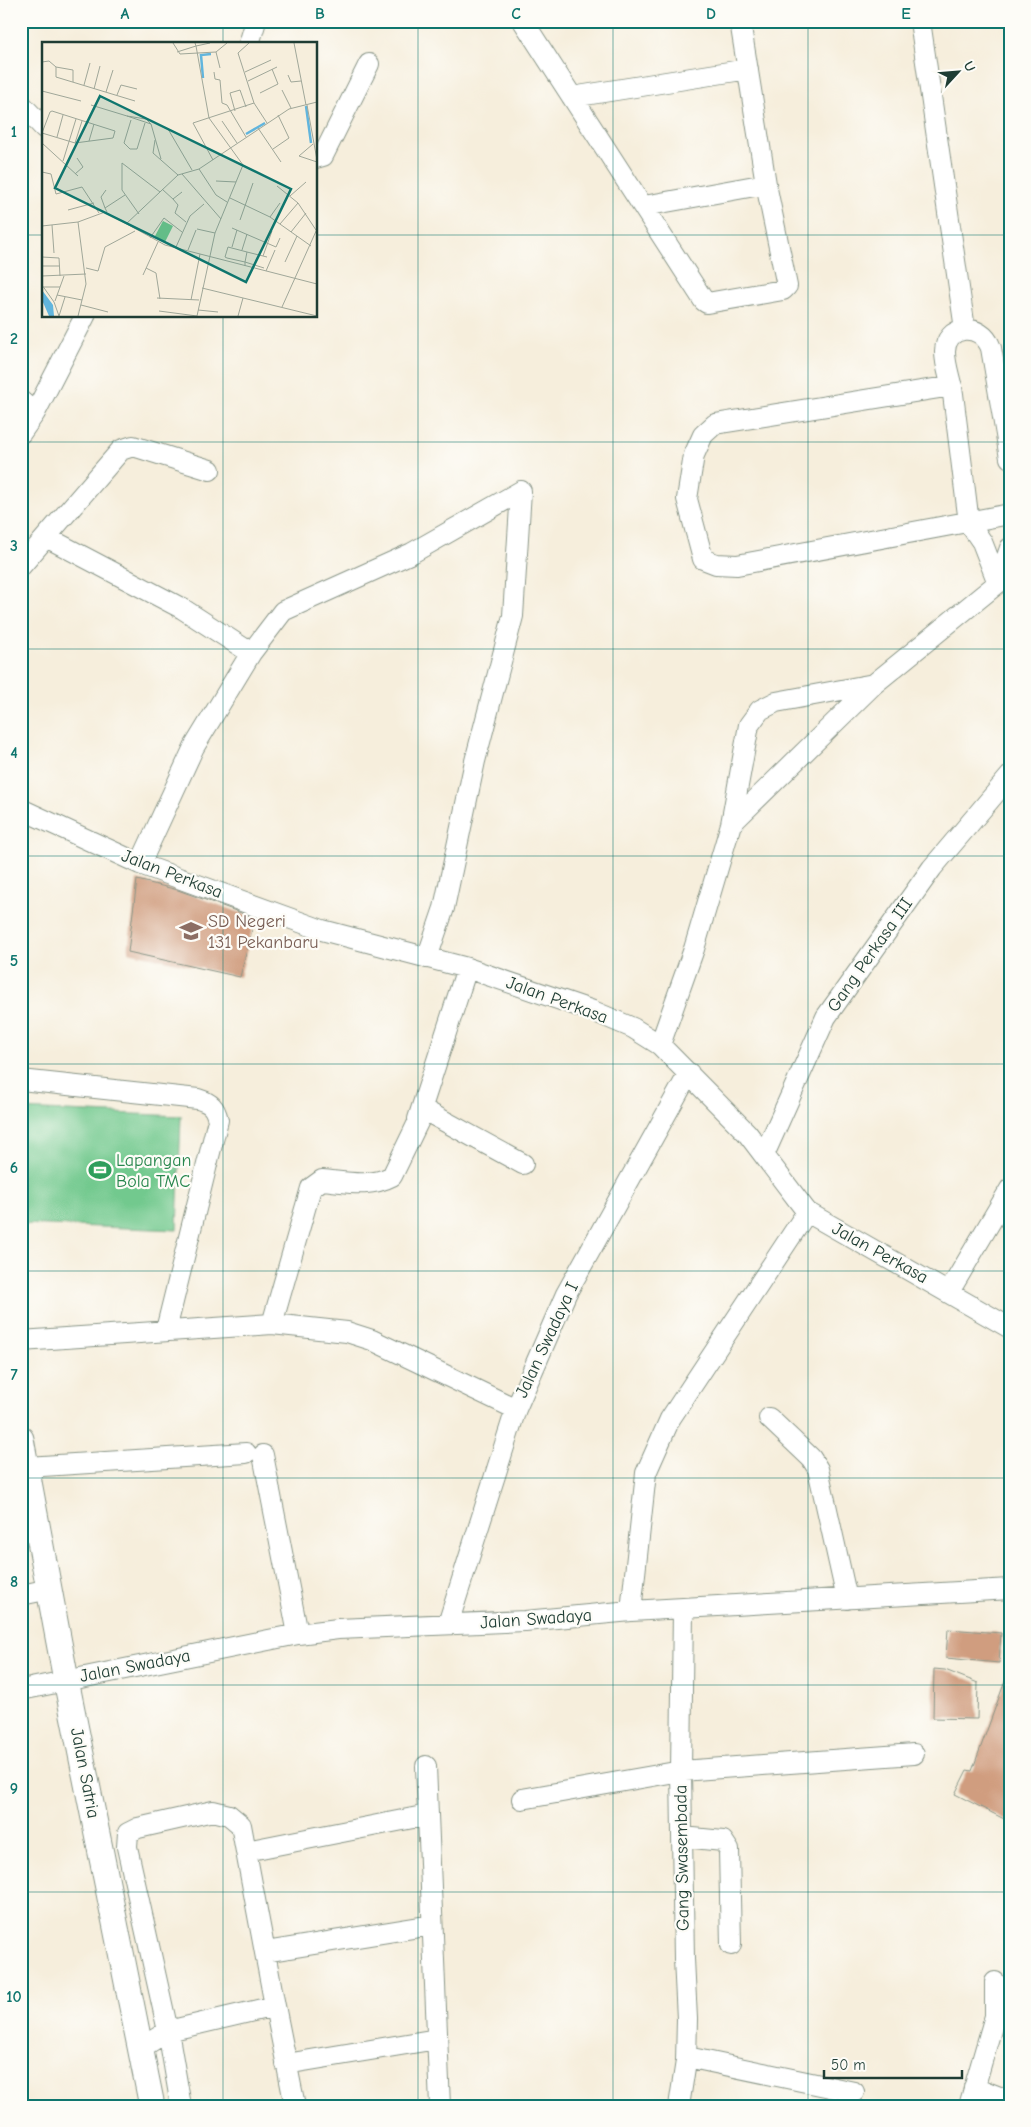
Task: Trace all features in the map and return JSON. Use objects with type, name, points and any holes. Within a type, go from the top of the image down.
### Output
[{"type":"street","points":[[249,42],[256,21]]},
{"type":"street","points":[[523,21],[705,302],[783,290],[787,286],[766,184],[740,21]]},
{"type":"street","points":[[920,21],[965,330]]},
{"type":"street","points":[[318,157],[323,156],[369,64]]},
{"type":"street","points":[[572,96],[748,69]]},
{"type":"street","points":[[21,104],[42,126]]},
{"type":"street","points":[[644,206],[766,184]]},
{"type":"street","points":[[21,433],[28,407],[84,318]]},
{"type":"street","points":[[998,584],[982,542],[970,523],[952,386],[945,354],[946,346],[955,333],[965,330],[977,330],[984,334],[992,348],[1010,458]]},
{"type":"street","points":[[952,386],[715,424],[704,435],[694,455],[686,499],[703,559],[716,564],[737,565],[970,523],[1010,514]]},
{"type":"street","points":[[21,566],[121,450],[133,446],[210,470]]},
{"type":"street","points":[[140,864],[194,747],[251,653],[283,611],[412,553],[520,491],[513,616],[475,761],[444,908],[427,958]]},
{"type":"street","points":[[46,537],[182,609],[251,653]]},
{"type":"street","points":[[731,824],[874,684],[998,584],[1010,548]]},
{"type":"street","points":[[660,1045],[694,949],[731,824],[750,725],[760,710],[776,702],[874,684]]},
{"type":"street","name":"Gang Perkasa III","points":[[764,1155],[826,1017],[932,868],[1010,776]]},
{"type":"street","name":"Jalan Perkasa","points":[[21,809],[140,864],[322,930],[467,968],[593,1011],[633,1028],[660,1045],[747,1133],[807,1212],[1010,1328]]},
{"type":"street","points":[[272,1324],[311,1188],[322,1180],[364,1184],[382,1181],[392,1176],[418,1119],[467,968]]},
{"type":"street","name":"Jalan Swadaya I","points":[[448,1624],[516,1409],[566,1294],[689,1073]]},
{"type":"street","points":[[21,1080],[198,1099],[210,1103],[216,1110],[218,1120],[166,1330]]},
{"type":"street","points":[[418,1119],[424,1110],[523,1164]]},
{"type":"street","points":[[949,1292],[1010,1189]]},
{"type":"street","points":[[631,1611],[646,1473],[670,1419],[807,1212]]},
{"type":"street","points":[[21,1341],[272,1324],[347,1332],[372,1340],[516,1409]]},
{"type":"street","points":[[769,1418],[811,1458],[818,1469],[847,1599]]},
{"type":"street","name":"Jalan Satria","points":[[21,1439],[66,1680],[152,2106]]},
{"type":"street","points":[[27,1467],[255,1454],[298,1634]]},
{"type":"street","points":[[21,1596],[50,1589]]},
{"type":"street","name":"Jalan Swadaya","points":[[21,1690],[298,1634],[338,1629],[525,1622],[631,1611],[1010,1589]]},
{"type":"street","name":"Gang Swasembada","points":[[679,2106],[686,2057],[681,1771],[683,1609]]},
{"type":"street","points":[[522,1799],[681,1771],[914,1754]]},
{"type":"street","points":[[426,1766],[440,2106]]},
{"type":"street","points":[[182,2106],[168,2031],[127,1846],[128,1833],[138,1828],[213,1811],[229,1815],[241,1825],[274,2006],[295,2106]]},
{"type":"street","points":[[246,1851],[428,1815]]},
{"type":"street","points":[[683,1837],[723,1841],[727,1845],[729,1850],[731,1945]]},
{"type":"street","points":[[264,1952],[432,1926]]},
{"type":"street","points":[[995,1982],[995,2016],[972,2096],[1010,2101]]},
{"type":"street","points":[[140,2048],[168,2031],[274,2006]]},
{"type":"street","points":[[286,2064],[437,2039]]},
{"type":"street","points":[[686,2057],[854,2092]]},
{"type":"green space","name":"Lapangan Bola TMC","points":[[21,1109],[181,1116],[177,1230],[21,1224]]},
{"type":"building","name":"SD Negeri 131 Pekanbaru","points":[[137,880],[178,890],[255,918],[240,977],[128,952]]},
{"type":"building","points":[[948,1629],[1001,1633],[999,1663],[946,1658]]},
{"type":"building","points":[[934,1669],[945,1670],[978,1683],[977,1719],[933,1718]]},
{"type":"building","points":[[1008,1673],[1010,1674],[1010,1822],[955,1794],[967,1770],[972,1771]]},
{"type":"place","name":"SD Negeri 131 Pekanbaru","points":[[191,931]]},
{"type":"place","name":"Lapangan Bola TMC","points":[[100,1170]]}]
